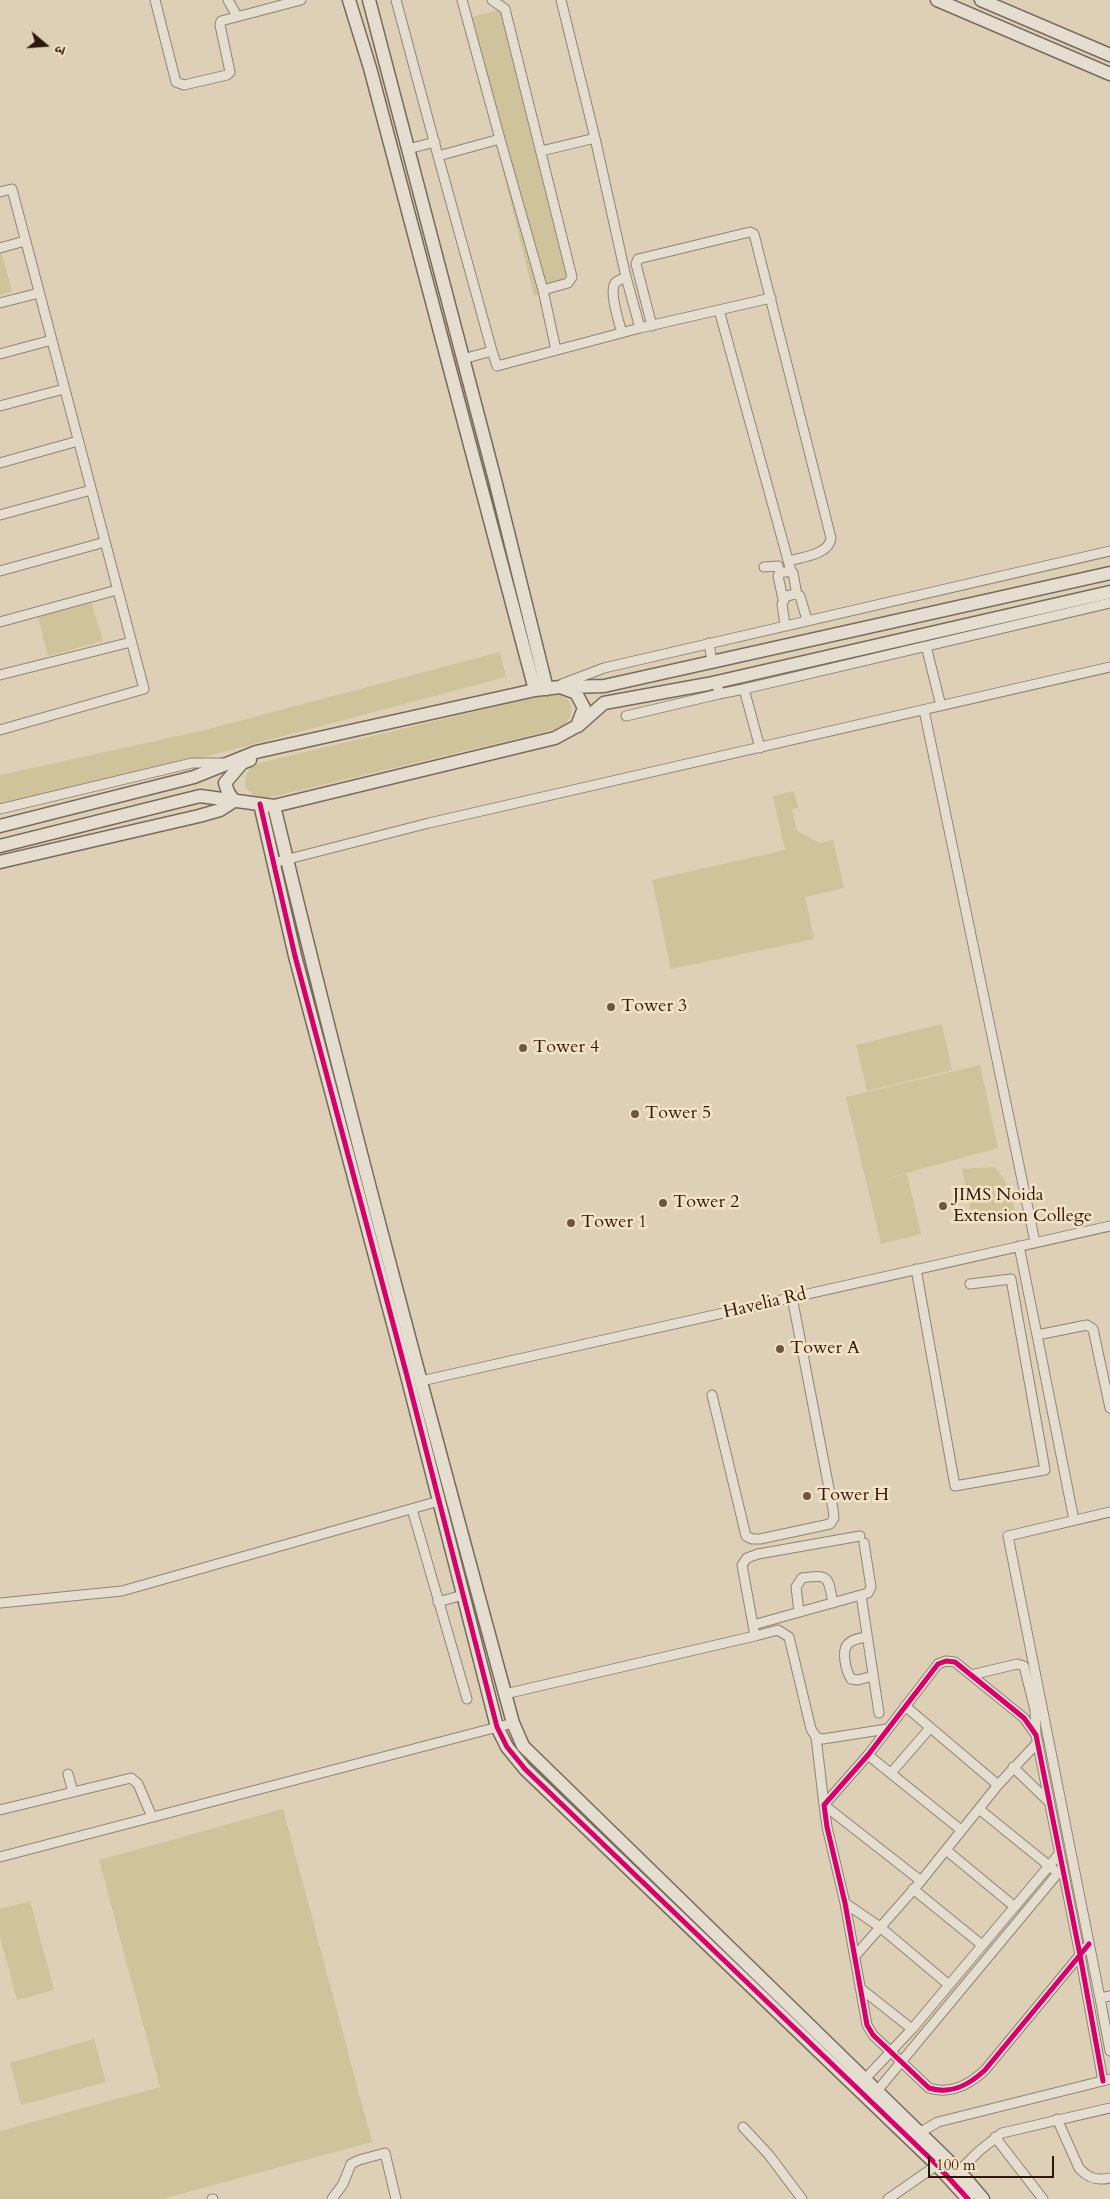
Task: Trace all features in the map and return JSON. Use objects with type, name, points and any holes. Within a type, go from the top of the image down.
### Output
[{"type":"street","points":[[155,0],[176,82],[184,85],[229,74],[231,69],[220,25],[221,21],[302,0]]},
{"type":"street","points":[[228,0],[237,16]]},
{"type":"street","points":[[350,0],[548,689]]},
{"type":"street","points":[[396,0],[492,351],[498,366],[640,328],[771,298]]},
{"type":"street","points":[[462,0],[543,290],[556,350]]},
{"type":"street","points":[[492,0],[505,9],[572,277],[568,282],[543,290]]},
{"type":"street","points":[[561,0],[640,328]]},
{"type":"street","points":[[936,0],[1110,74]]},
{"type":"street","points":[[980,0],[1110,55]]},
{"type":"street","points":[[355,17],[370,6],[548,689]]},
{"type":"street","points":[[541,152],[595,138]]},
{"type":"street","points":[[438,156],[500,139]]},
{"type":"street","points":[[408,149],[435,142]]},
{"type":"street","points":[[0,192],[12,189],[144,689],[0,730]]},
{"type":"street","points":[[652,326],[636,264],[638,259],[750,232],[754,234],[831,538],[830,545],[825,550],[788,561]]},
{"type":"street","points":[[0,248],[26,241]]},
{"type":"street","points":[[622,333],[615,306],[614,288],[616,281],[626,276]]},
{"type":"street","points":[[0,303],[39,293]]},
{"type":"street","points":[[719,310],[788,561],[793,573],[797,595],[803,601],[807,620]]},
{"type":"street","points":[[0,354],[52,340]]},
{"type":"street","points":[[463,359],[492,351]]},
{"type":"street","points":[[0,406],[64,389]]},
{"type":"street","points":[[0,463],[78,441]]},
{"type":"street","points":[[0,515],[91,490]]},
{"type":"street","points":[[0,571],[105,542]]},
{"type":"street","points":[[0,826],[194,777],[225,763],[272,749],[548,689],[604,668],[709,642],[1110,551]]},
{"type":"street","points":[[764,567],[775,564],[778,566],[785,625]]},
{"type":"street","points":[[780,573],[791,571]]},
{"type":"street","points":[[548,689],[604,686],[1110,573]]},
{"type":"street","points":[[0,622],[117,590]]},
{"type":"street","points":[[626,716],[718,688],[1110,592]]},
{"type":"street","points":[[783,599],[791,594],[797,595]]},
{"type":"street","points":[[0,846],[200,796],[274,806],[555,738],[578,726],[604,703],[718,688],[744,689],[1110,603]]},
{"type":"street","points":[[0,676],[131,642]]},
{"type":"street","points":[[709,642],[712,662]]},
{"type":"street","points":[[926,646],[941,706]]},
{"type":"street","points":[[272,863],[429,823],[1110,668]]},
{"type":"street","points":[[548,689],[576,693],[584,708],[578,726]]},
{"type":"street","points":[[744,689],[760,748]]},
{"type":"street","points":[[924,710],[1035,1242]]},
{"type":"street","points":[[234,801],[225,783],[230,775],[242,763],[272,749]]},
{"type":"street","points":[[0,809],[192,763],[225,763]]},
{"type":"street","points":[[0,862],[199,816],[220,810],[234,801]]},
{"type":"street","points":[[260,804],[272,863],[404,1344],[421,1381],[513,1723],[523,1746],[877,2091],[884,2106],[920,2132],[959,2171],[983,2199]]},
{"type":"street","points":[[274,806],[404,1344],[439,1501],[497,1727],[506,1747],[525,1768],[884,2106],[968,2199]]},
{"type":"street","name":"Havelia Rd","points":[[421,1381],[1110,1226]]},
{"type":"street","points":[[1019,1246],[1074,1520]]},
{"type":"street","points":[[916,1270],[954,1486],[1045,1470],[1011,1279],[970,1284]]},
{"type":"street","points":[[712,1395],[746,1536],[752,1539],[760,1539],[830,1524],[834,1518],[833,1509],[792,1297]]},
{"type":"street","points":[[1037,1335],[1088,1325],[1093,1328],[1110,1408]]},
{"type":"street","points":[[0,1602],[122,1591],[439,1501]]},
{"type":"street","points":[[412,1509],[467,1699]]},
{"type":"street","points":[[1098,2055],[1110,2051],[1008,1536],[1110,1512]]},
{"type":"street","points":[[753,1625],[868,1592],[871,1587],[862,1539],[758,1554],[747,1558],[742,1565],[755,1636]]},
{"type":"street","points":[[799,1612],[796,1587],[802,1578],[826,1577],[829,1581],[834,1603]]},
{"type":"street","points":[[438,1602],[463,1595]]},
{"type":"street","points":[[861,1595],[879,1713]]},
{"type":"street","points":[[505,1694],[778,1630],[789,1637],[811,1729],[816,1737],[827,1827],[845,1903],[867,2025],[873,2035],[892,2051],[928,2088],[940,2091],[956,2089],[970,2084],[985,2070],[1089,1944]]},
{"type":"street","points":[[868,1637],[848,1643],[845,1650],[847,1673],[851,1679],[858,1680],[874,1676]]},
{"type":"street","points":[[824,1805],[868,1755],[938,1664],[946,1661],[955,1662],[1024,1718],[1037,1739]]},
{"type":"street","points":[[920,2132],[938,2122],[1106,2080],[1098,2055],[1080,1954],[1057,1869],[1060,1854],[1037,1739],[1035,1710],[1024,1666],[1017,1664],[971,1675]]},
{"type":"street","points":[[904,1706],[998,1785]]},
{"type":"street","points":[[0,1857],[513,1723]]},
{"type":"street","points":[[891,1773],[930,1728]]},
{"type":"street","points":[[816,1737],[822,1739],[887,1729]]},
{"type":"street","points":[[854,1956],[920,1881],[1037,1739]]},
{"type":"street","points":[[868,1755],[961,1830]]},
{"type":"street","points":[[1013,1767],[1048,1801]]},
{"type":"street","points":[[68,1774],[72,1792]]},
{"type":"street","points":[[0,1810],[131,1778],[138,1784],[152,1817]]},
{"type":"street","points":[[824,1805],[920,1881]]},
{"type":"street","points":[[980,1809],[1057,1869]]},
{"type":"street","points":[[946,1850],[1015,1907]]},
{"type":"street","points":[[865,2080],[912,2029],[1015,1907],[1057,1869]]},
{"type":"street","points":[[877,2091],[1057,1869]]},
{"type":"street","points":[[913,1889],[982,1945]]},
{"type":"street","points":[[845,1903],[880,1927],[948,1985]]},
{"type":"street","points":[[860,1988],[912,2029]]},
{"type":"street","points":[[1100,1998],[1110,1996]]},
{"type":"street","points":[[959,2171],[996,2137],[1010,2130],[1110,2108]]},
{"type":"street","points":[[1057,2119],[1084,2173],[1096,2179],[1110,2178]]},
{"type":"street","points":[[743,2127],[769,2155],[802,2199]]},
{"type":"street","points":[[996,2137],[1043,2199]]},
{"type":"street","points":[[332,2199],[343,2184],[351,2164],[359,2160],[385,2154],[396,2199]]},
{"type":"street","points":[[888,2199],[937,2166]]},
{"type":"shaded area","points":[[502,9],[572,286],[534,296],[465,19]]},
{"type":"shaded area","points":[[0,254],[2,254],[12,292],[0,295]]},
{"type":"shaded area","points":[[92,603],[103,641],[48,656],[38,617]]},
{"type":"shaded area","points":[[500,652],[506,677],[208,756],[0,803],[0,775],[201,731]]},
{"type":"shaded area","points":[[553,693],[565,698],[571,707],[570,718],[561,728],[267,798],[252,794],[245,785],[247,773],[259,763]]},
{"type":"shaded area","points":[[794,791],[798,808],[792,809],[797,831],[820,843],[833,840],[844,888],[805,897],[814,939],[671,969],[652,880],[785,850],[773,796]]},
{"type":"shaded area","points":[[942,1024],[952,1070],[867,1091],[856,1045]]},
{"type":"shaded area","points":[[980,1065],[998,1148],[885,1179],[907,1174],[921,1234],[881,1244],[846,1097]]},
{"type":"shaded area","points":[[995,1167],[1005,1181],[1015,1211],[973,1221],[962,1169]]},
{"type":"shaded area","points":[[283,1809],[372,2142],[162,2199],[0,2199],[0,2131],[160,2087],[99,1860]]},
{"type":"shaded area","points":[[30,1901],[54,1990],[17,2000],[0,1937],[0,1909]]},
{"type":"shaded area","points":[[94,2039],[106,2082],[21,2105],[10,2063]]},
{"type":"cycle path","points":[[260,804],[295,956],[407,1376],[497,1727],[507,1747],[525,1769],[937,2165],[968,2199]]},
{"type":"cycle path","points":[[1089,1944],[1080,1955],[985,2070],[973,2080],[959,2087],[945,2090],[929,2088],[873,2035],[867,2025],[845,1903],[827,1827],[824,1805],[868,1755],[938,1664],[946,1661],[955,1662],[1024,1718],[1036,1735],[1080,1955],[1103,2081]]},
{"type":"place","name":"Tower 3","points":[[611,1007]]},
{"type":"place","name":"Tower 4","points":[[523,1048]]},
{"type":"place","name":"Tower 5","points":[[635,1114]]},
{"type":"place","name":"Tower 2","points":[[663,1203]]},
{"type":"place","name":"JIMS Noida Extension College","points":[[943,1206]]},
{"type":"place","name":"Tower 1","points":[[571,1223]]},
{"type":"place","name":"Tower A","points":[[780,1349]]},
{"type":"place","name":"Tower H","points":[[807,1496]]}]
